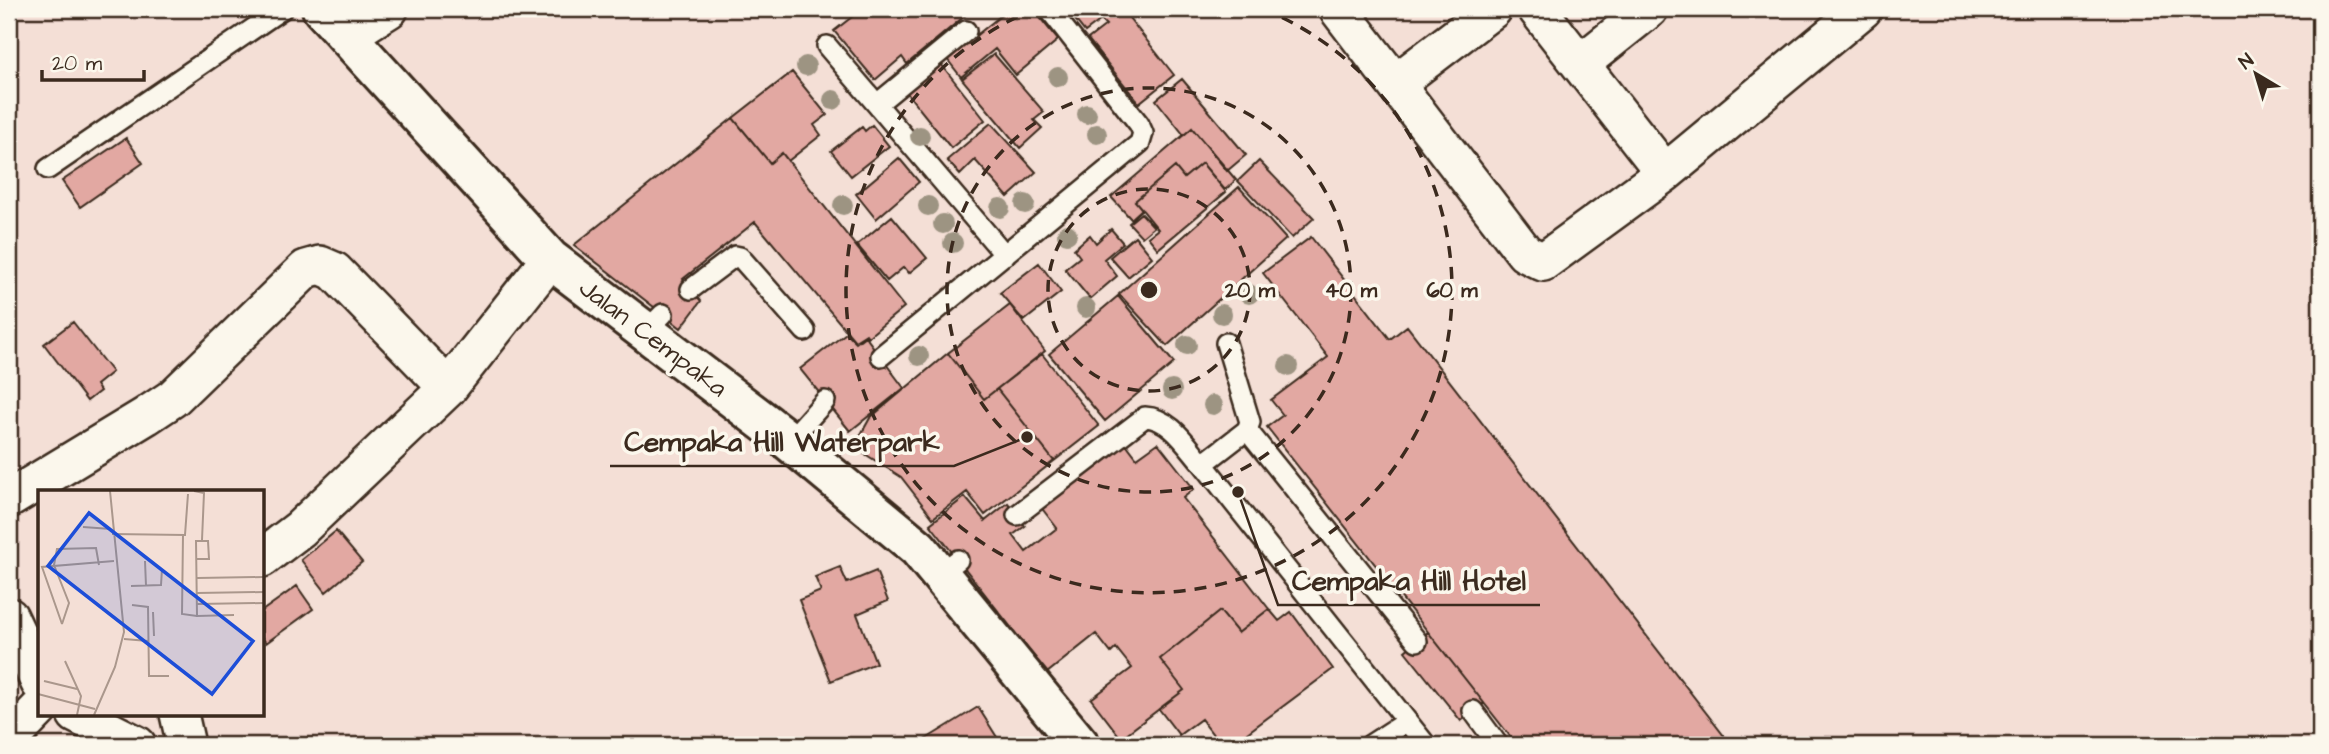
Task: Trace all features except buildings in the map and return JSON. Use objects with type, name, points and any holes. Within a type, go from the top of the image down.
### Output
[{"type":"main road","name":"Jalan Cempaka","points":[[334,22],[551,259],[654,323],[789,441],[918,548],[949,566],[1080,745]]},
{"type":"street","points":[[334,22],[389,9]]},
{"type":"street","points":[[1338,9],[1525,253],[1543,262],[1665,173],[1863,9]]},
{"type":"street","points":[[1396,83],[1493,9]]},
{"type":"street","points":[[1537,9],[1665,173]]},
{"type":"street","points":[[1580,64],[1649,9]]},
{"type":"street","points":[[264,556],[300,529],[448,388],[551,259]]},
{"type":"street","points":[[9,499],[173,398],[306,269],[320,265],[334,271],[448,388]]},
{"type":"street","points":[[9,617],[38,678]]},
{"type":"street","points":[[9,740],[38,710]]},
{"type":"street","points":[[80,716],[137,745]]},
{"type":"street","points":[[179,716],[186,745]]},
{"type":"lane","points":[[48,169],[282,9]]},
{"type":"lane","points":[[881,356],[1140,143],[1143,133],[1139,124],[1049,9]]},
{"type":"lane","points":[[877,104],[966,31]]},
{"type":"lane","points":[[827,46],[1004,255]]},
{"type":"lane","points":[[691,289],[735,256],[740,257],[805,331]]},
{"type":"lane","points":[[1203,464],[1247,430],[1250,422],[1226,343]]},
{"type":"lane","points":[[789,441],[825,401]]},
{"type":"lane","points":[[1017,515],[1145,417],[1154,417],[1167,423],[1203,464],[1426,745]]},
{"type":"lane","points":[[1247,430],[1417,641]]},
{"type":"lane","points":[[1473,711],[1498,745]]},
{"type":"lane","points":[[1370,745],[1407,721]]},
{"type":"place","name":"Cempaka Hill Waterpark","points":[[1027,437]]},
{"type":"place","name":"Cempaka Hill Hotel","points":[[1238,492]]}]
